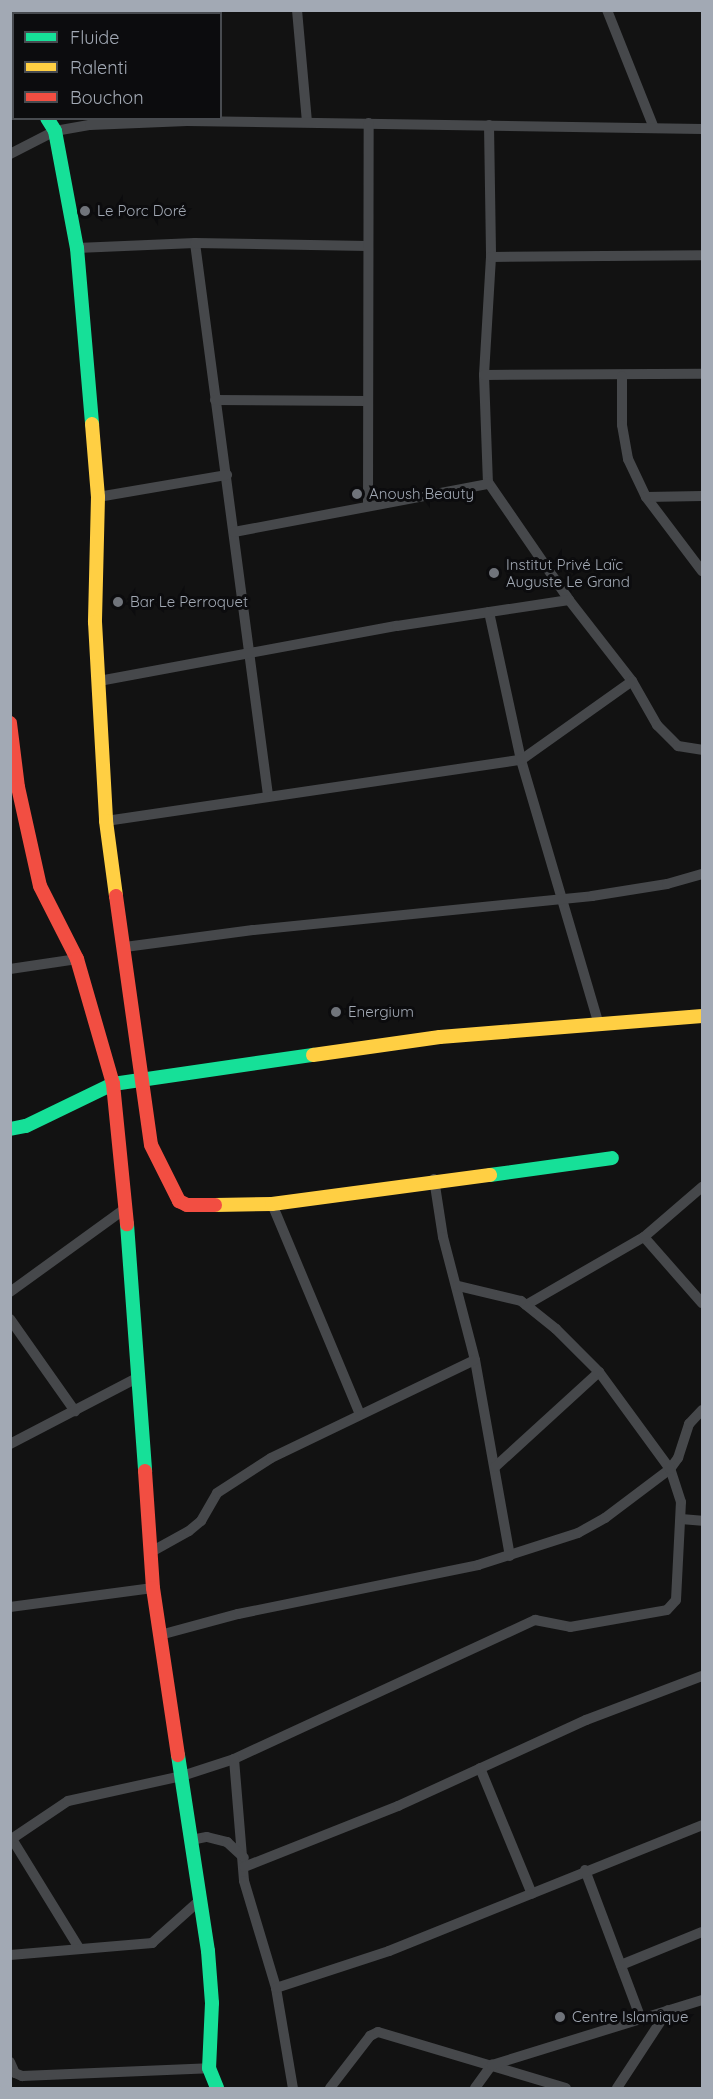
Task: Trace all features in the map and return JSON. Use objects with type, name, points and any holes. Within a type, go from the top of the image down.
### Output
[{"type":"street","points":[[297,10],[307,121]]},
{"type":"street","points":[[607,10],[654,128]]},
{"type":"street","points":[[10,154],[48,122],[90,125],[187,120],[307,121],[702,129]]},
{"type":"street","points":[[48,122],[77,248],[98,497],[95,622],[106,821],[145,1081],[151,1145],[181,1203],[272,1204],[434,1179],[612,1158]]},
{"type":"street","points":[[368,505],[369,123]]},
{"type":"street","points":[[489,124],[491,256],[484,375],[489,484],[569,600],[632,681],[657,725],[671,739],[688,750],[702,750]]},
{"type":"street","points":[[77,248],[195,243],[368,246]]},
{"type":"street","points":[[195,243],[268,795]]},
{"type":"street","points":[[491,256],[702,255]]},
{"type":"street","points":[[484,375],[702,374]]},
{"type":"street","points":[[622,376],[623,440],[646,497],[702,571]]},
{"type":"street","points":[[215,400],[367,401]]},
{"type":"street","points":[[98,497],[227,475]]},
{"type":"street","points":[[234,532],[489,484]]},
{"type":"street","points":[[646,497],[702,496]]},
{"type":"street","points":[[99,681],[569,600]]},
{"type":"street","points":[[489,612],[520,760],[598,1022]]},
{"type":"street","points":[[106,821],[268,795],[520,760],[632,681]]},
{"type":"street","points":[[10,723],[18,787],[40,886],[77,959],[113,1084],[126,1208],[153,1588],[212,1991],[209,2068],[217,2088]]},
{"type":"street","points":[[125,947],[253,930],[561,900],[667,885],[702,874]]},
{"type":"street","points":[[10,969],[77,959]]},
{"type":"street","points":[[10,1138],[26,1126],[113,1084],[440,1037],[598,1022],[702,1016]]},
{"type":"street","points":[[10,1129],[26,1126]]},
{"type":"street","points":[[434,1179],[443,1237],[458,1286],[475,1360],[510,1556]]},
{"type":"street","points":[[526,1305],[644,1237],[702,1187]]},
{"type":"street","points":[[272,1204],[360,1414]]},
{"type":"street","points":[[10,1292],[126,1208]]},
{"type":"street","points":[[644,1237],[702,1303]]},
{"type":"street","points":[[79,1948],[11,1839],[68,1801],[182,1776],[234,1759],[535,1620],[570,1627],[667,1610],[676,1600],[681,1519],[680,1494],[670,1469],[598,1371],[526,1305],[512,1298],[458,1286]]},
{"type":"street","points":[[10,1319],[75,1411]]},
{"type":"street","points":[[151,1552],[197,1524],[222,1488],[271,1458],[475,1360]]},
{"type":"street","points":[[495,1467],[598,1371]]},
{"type":"street","points":[[10,1444],[137,1378]]},
{"type":"street","points":[[160,1635],[229,1616],[510,1556],[589,1528],[670,1469],[678,1458],[689,1424],[702,1410]]},
{"type":"street","points":[[681,1519],[702,1521]]},
{"type":"street","points":[[10,1607],[153,1588]]},
{"type":"street","points":[[244,1863],[377,1815],[605,1712],[702,1676]]},
{"type":"street","points":[[234,1759],[249,1907],[276,1988],[293,2088]]},
{"type":"street","points":[[480,1768],[532,1894]]},
{"type":"street","points":[[276,1988],[389,1951],[532,1894],[585,1870],[702,1825]]},
{"type":"street","points":[[191,1840],[207,1837],[227,1842],[244,1863]]},
{"type":"street","points":[[585,1870],[640,2016]]},
{"type":"street","points":[[10,1955],[152,1943],[199,1900]]},
{"type":"street","points":[[621,1965],[702,1932]]},
{"type":"street","points":[[475,2088],[492,2065],[640,2016],[702,2000]]},
{"type":"street","points":[[617,2088],[668,2010]]},
{"type":"street","points":[[330,2088],[370,2036],[378,2032],[566,2088]]},
{"type":"street","points":[[10,2062],[15,2073],[22,2076],[209,2068]]},
{"type":"traffic: fast","points":[[48,120],[55,131],[77,248],[92,424]]},
{"type":"traffic: fast","points":[[10,1129],[26,1126],[113,1084],[313,1055]]},
{"type":"traffic: fast","points":[[490,1175],[612,1158]]},
{"type":"traffic: fast","points":[[127,1224],[145,1471]]},
{"type":"traffic: fast","points":[[178,1755],[208,1951],[212,2003],[209,2068],[217,2088]]},
{"type":"traffic: slow","points":[[92,424],[98,497],[95,622],[106,821],[116,896]]},
{"type":"traffic: slow","points":[[313,1055],[440,1037],[702,1016]]},
{"type":"traffic: slow","points":[[215,1205],[272,1204],[490,1175]]},
{"type":"traffic: jam","points":[[10,723],[18,787],[40,886],[77,959],[113,1084],[127,1224]]},
{"type":"traffic: jam","points":[[116,896],[151,1145],[179,1201],[187,1205],[215,1205]]},
{"type":"traffic: jam","points":[[145,1471],[153,1588],[178,1755]]},
{"type":"place","name":"Le Porc Doré","points":[[85,211]]},
{"type":"place","name":"Anoush Beauty","points":[[357,494]]},
{"type":"place","name":"Institut Privé Laïc Auguste Le Grand","points":[[494,573]]},
{"type":"place","name":"Bar Le Perroquet","points":[[118,602]]},
{"type":"place","name":"Energium","points":[[336,1012]]},
{"type":"place","name":"Centre Islamique","points":[[560,2017]]}]
